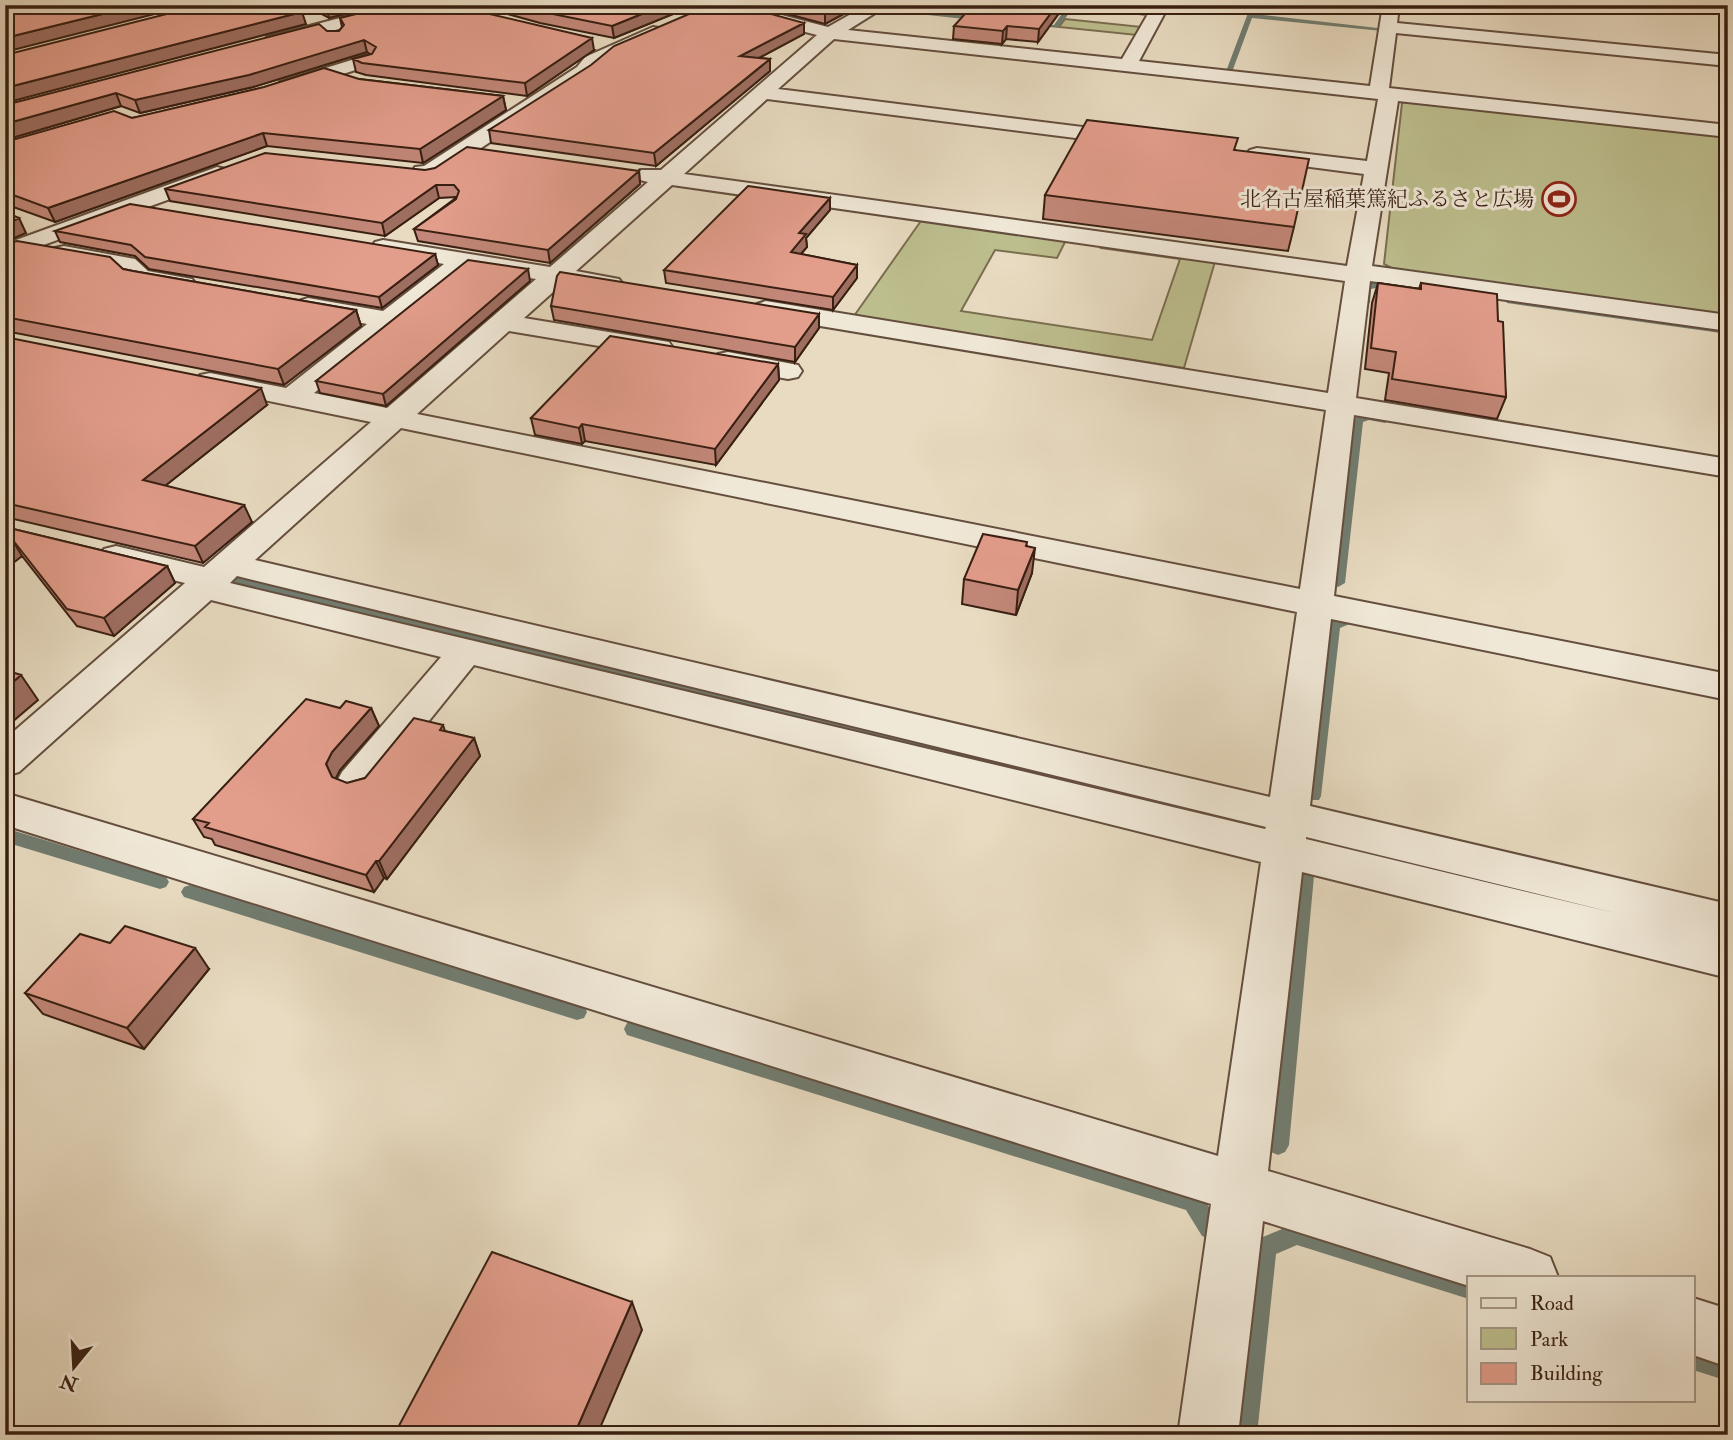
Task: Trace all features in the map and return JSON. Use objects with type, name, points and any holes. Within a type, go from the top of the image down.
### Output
[{"type":"street","points":[[252,47],[336,37],[410,5]]},
{"type":"street","points":[[723,5],[830,33],[1728,131]]},
{"type":"street","points":[[5,762],[830,33],[880,5]]},
{"type":"street","points":[[1111,5],[1160,8],[1128,65]]},
{"type":"street","points":[[1208,1435],[1359,274],[1377,169],[1391,5]]},
{"type":"street","points":[[1691,5],[1728,9]]},
{"type":"street","points":[[271,90],[369,60],[305,12]]},
{"type":"street","points":[[402,170],[428,173],[584,71],[592,61],[617,47],[667,26]]},
{"type":"street","points":[[1388,27],[1728,61]]},
{"type":"street","points":[[590,42],[617,47]]},
{"type":"street","points":[[330,73],[363,83]]},
{"type":"street","points":[[762,93],[1144,140]]},
{"type":"street","points":[[506,102],[532,105]]},
{"type":"street","points":[[466,149],[492,153]]},
{"type":"street","points":[[1240,152],[1377,169]]},
{"type":"street","points":[[19,241],[55,234],[242,164]]},
{"type":"street","points":[[632,172],[1728,323]]},
{"type":"street","points":[[134,205],[173,214]]},
{"type":"street","points":[[389,248],[419,227]]},
{"type":"street","points":[[19,241],[126,264],[140,277],[209,289]]},
{"type":"street","points":[[362,244],[639,288]]},
{"type":"street","points":[[291,398],[464,260]]},
{"type":"street","points":[[278,301],[388,320]]},
{"type":"street","points":[[735,304],[1728,468]]},
{"type":"street","points":[[503,322],[680,352]]},
{"type":"street","points":[[707,357],[788,370]]},
{"type":"street","points":[[182,376],[1728,687]]},
{"type":"street","points":[[83,548],[215,576],[1286,834],[1728,959]]},
{"type":"street","points":[[215,576],[466,651],[1286,834],[1728,922]]},
{"type":"street","points":[[356,783],[466,651]]},
{"type":"street","points":[[5,809],[1527,1276]]},
{"type":"street","points":[[1694,1327],[1728,1338]]},
{"type":"green space","points":[[1065,19],[1142,27],[1137,35],[1059,27]]},
{"type":"green space","name":"北名古屋稲葉篤紀ふるさと広場","points":[[1412,100],[1728,135],[1728,317],[1397,271],[1384,264],[1402,103]]},
{"type":"green space","points":[[923,218],[1067,238],[1057,258],[995,250],[961,311],[1152,340],[1180,259],[1101,248],[1104,243],[1216,258],[1184,368],[854,316]]},
{"type":"building","points":[[139,5],[5,38],[5,6]]},
{"type":"building","points":[[202,5],[288,5],[302,12],[5,88],[5,55]]},
{"type":"building","points":[[392,5],[451,5],[592,38],[525,83],[362,63],[353,59],[372,54],[376,47],[364,40],[249,75],[135,100],[116,93],[5,124],[5,105],[319,24],[327,31],[339,31],[344,25],[340,18]]},
{"type":"building","points":[[515,5],[664,5],[612,26]]},
{"type":"building","points":[[710,5],[738,5],[804,23],[740,56],[770,59],[654,153],[489,130],[591,65],[614,46]]},
{"type":"building","points":[[800,5],[837,5],[825,12]]},
{"type":"building","points":[[973,5],[1057,5],[1039,29],[1007,26],[1003,31],[954,26]]},
{"type":"building","points":[[324,68],[359,79],[503,96],[420,149],[263,133],[48,208],[5,192],[5,142],[114,111],[132,118],[264,87]]},
{"type":"building","points":[[1087,120],[1238,138],[1234,150],[1309,159],[1294,227],[1045,195]]},
{"type":"building","points":[[467,147],[639,171],[548,250],[414,229],[456,199],[459,191],[454,185],[436,185],[382,223],[165,189],[265,153],[425,170],[435,168]]},
{"type":"building","points":[[748,186],[830,198],[799,233],[806,234],[791,252],[857,265],[833,297],[664,270]]},
{"type":"building","points":[[130,204],[435,254],[379,297],[145,257],[131,245],[55,231]]},
{"type":"building","points":[[5,212],[19,218],[5,224]]},
{"type":"building","points":[[17,241],[110,257],[123,269],[356,310],[278,369],[5,317],[5,244]]},
{"type":"building","points":[[468,260],[528,269],[383,394],[316,381]]},
{"type":"building","points":[[560,272],[819,314],[795,347],[551,306]]},
{"type":"building","points":[[1378,283],[1421,289],[1421,283],[1497,294],[1498,321],[1503,322],[1506,397],[1392,379],[1396,352],[1371,348]]},
{"type":"building","points":[[610,336],[778,364],[715,449],[582,424],[579,428],[531,418]]},
{"type":"building","points":[[5,337],[261,388],[143,480],[244,505],[195,546],[5,503]]},
{"type":"building","points":[[5,527],[167,566],[104,618],[67,609],[12,539],[5,544]]},
{"type":"building","points":[[983,534],[1027,542],[1026,546],[1035,548],[1018,590],[964,579]]},
{"type":"building","points":[[5,670],[21,675],[5,689]]},
{"type":"building","points":[[306,699],[340,708],[346,701],[371,708],[332,752],[326,764],[332,777],[347,783],[365,778],[414,718],[443,725],[440,730],[474,738],[366,875],[205,827],[209,823],[193,819]]},
{"type":"building","points":[[125,926],[195,948],[127,1028],[25,993],[80,934],[110,943]]},
{"type":"building","points":[[492,1252],[632,1302],[574,1435],[394,1435]]},
{"type":"waterway","points":[[1029,24],[1056,27],[1072,5]]},
{"type":"waterway","points":[[1250,16],[1254,5]]},
{"type":"waterway","points":[[884,9],[983,19]]},
{"type":"waterway","points":[[1228,72],[1250,16]]},
{"type":"waterway","points":[[1250,16],[1382,29]]},
{"type":"waterway","points":[[417,260],[443,264]]},
{"type":"waterway","points":[[1365,303],[1366,287],[1382,283],[1409,286]]},
{"type":"waterway","points":[[1511,301],[1728,331]]},
{"type":"waterway","points":[[1338,583],[1357,420],[1368,416],[1385,419]]},
{"type":"waterway","points":[[238,581],[1260,827]]},
{"type":"waterway","points":[[1313,796],[1333,625],[1351,618],[1363,621]]},
{"type":"waterway","points":[[5,835],[160,882]]},
{"type":"waterway","points":[[1308,839],[1619,914]]},
{"type":"waterway","points":[[1278,1145],[1305,876]]},
{"type":"waterway","points":[[190,892],[577,1012]]},
{"type":"waterway","points":[[634,1029],[1193,1202],[1210,1228]]},
{"type":"waterway","points":[[1245,1435],[1266,1247],[1297,1234],[1467,1287]]},
{"type":"waterway","points":[[1694,1358],[1728,1369]]},
{"type":"place","name":"北名古屋稲葉篤紀ふるさと広場","points":[[1559,199]]}]
